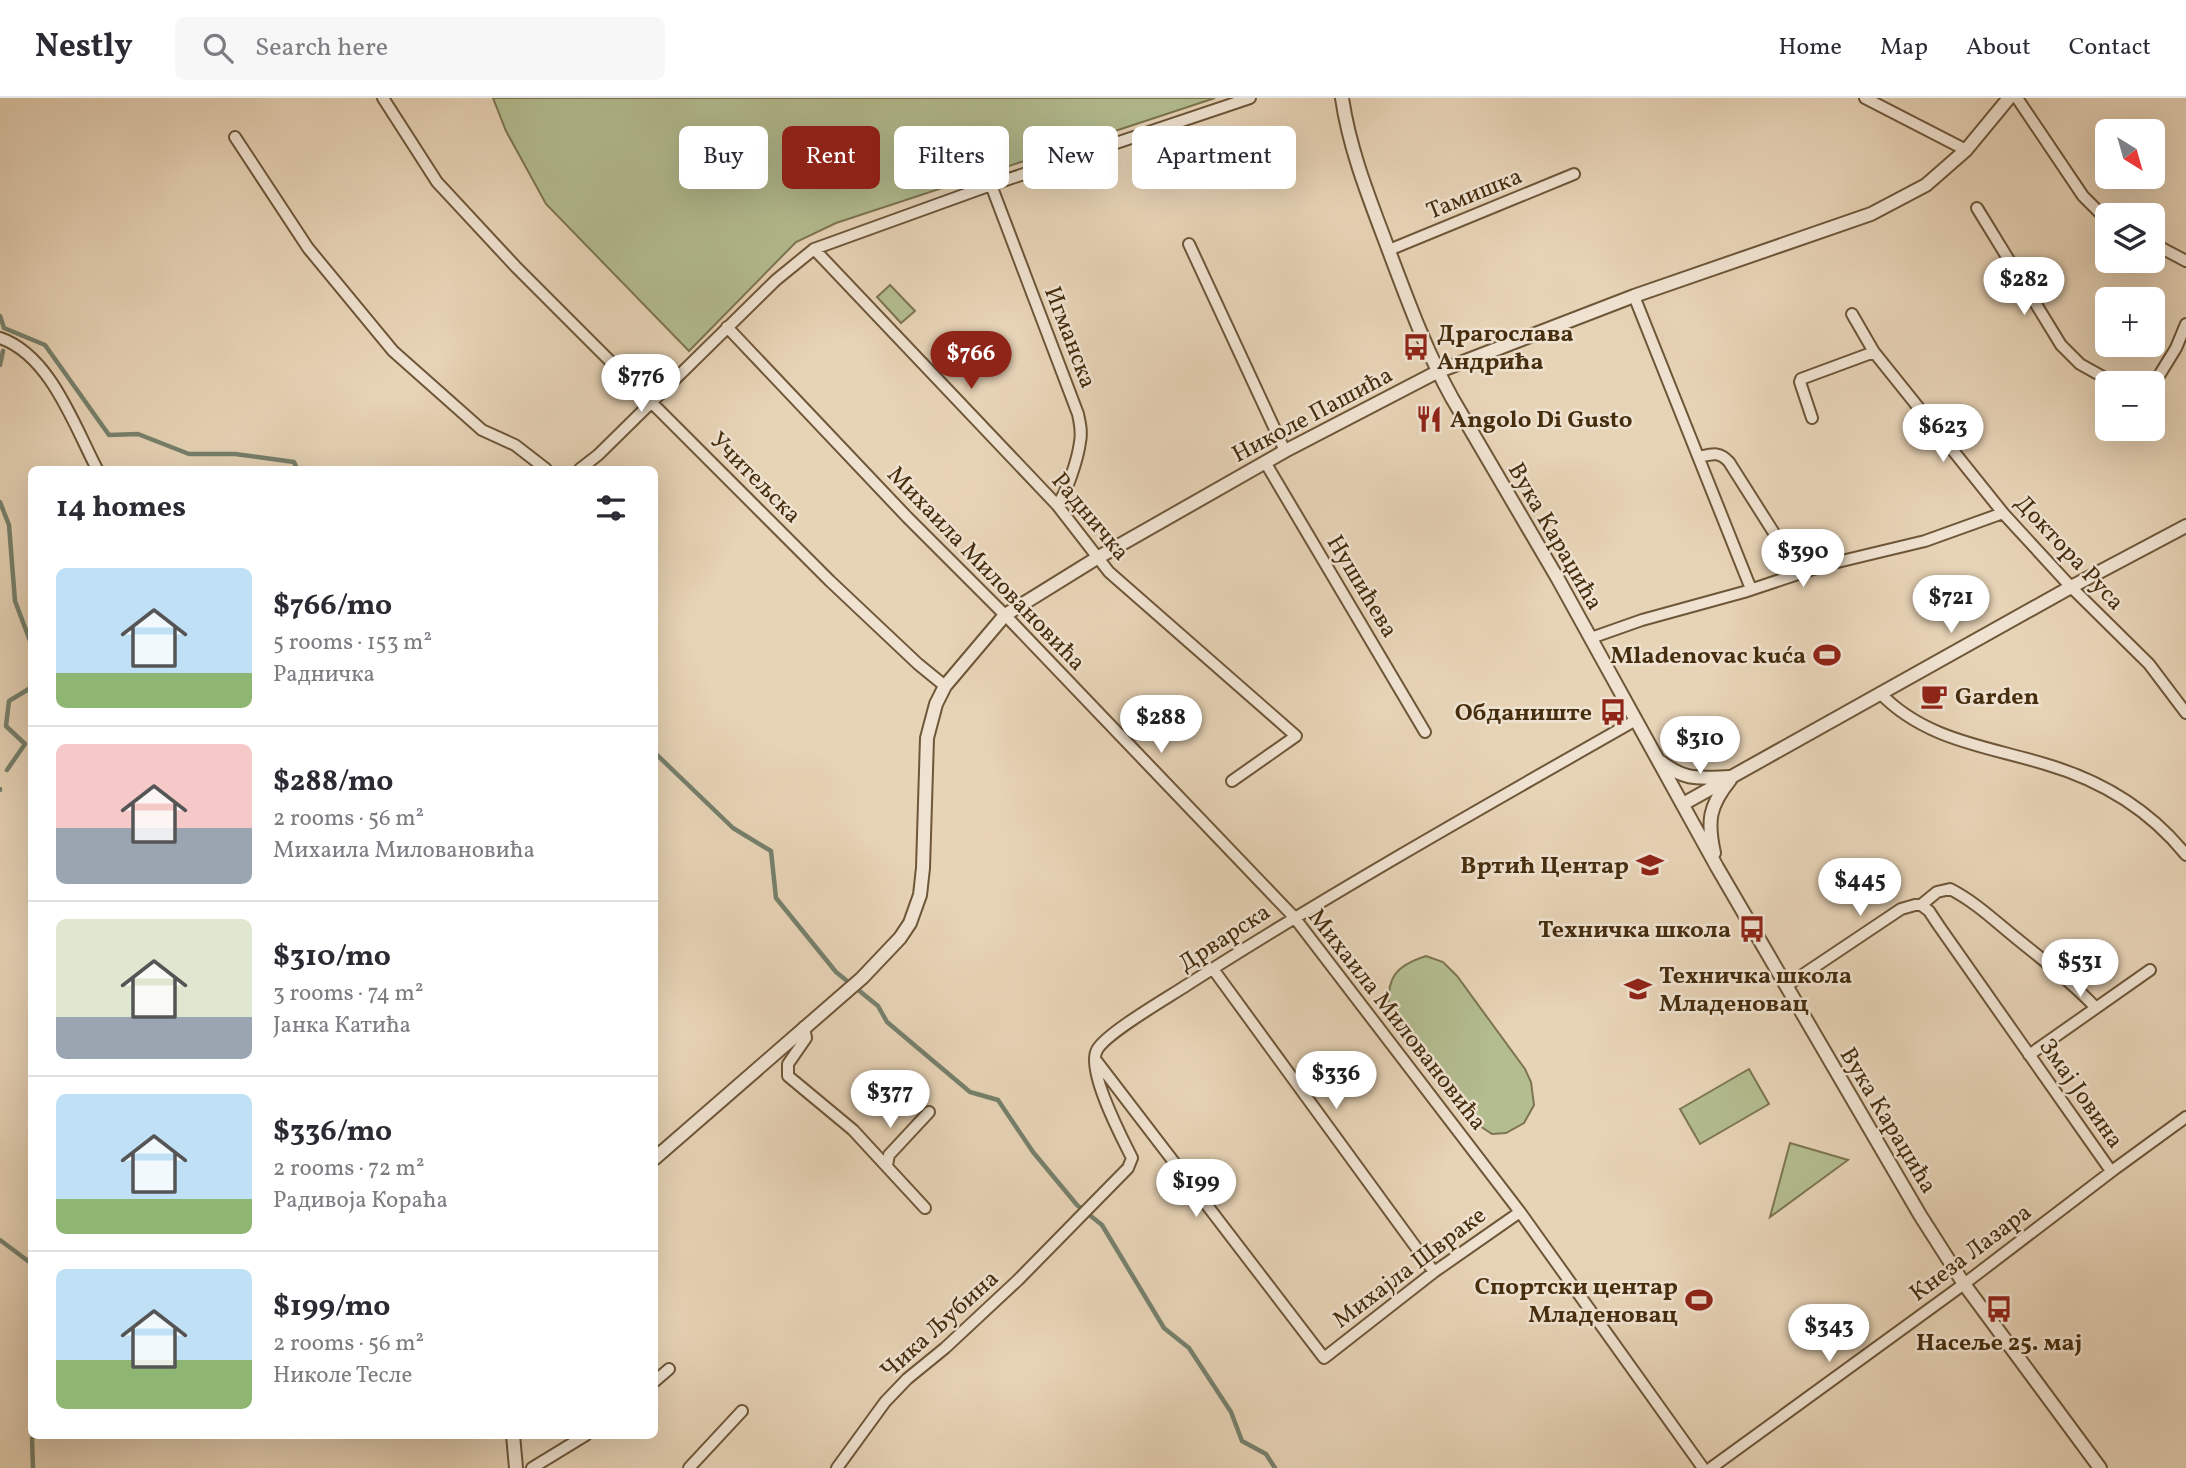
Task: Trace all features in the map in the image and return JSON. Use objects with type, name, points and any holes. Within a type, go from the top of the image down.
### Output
[{"type":"street","name":"Учитељска","points":[[383,98],[437,181],[516,267],[830,581],[945,686]]},
{"type":"street","points":[[1009,179],[1250,98]]},
{"type":"street","name":"Вука Караџића","points":[[1342,98],[1355,159],[1437,372],[1591,638],[1717,867],[1873,1136],[1964,1284],[2100,1468]]},
{"type":"street","points":[[1866,98],[1966,150]]},
{"type":"street","name":"Николе Пашића","points":[[804,1027],[862,978],[900,939],[909,923],[920,895],[927,738],[936,704],[945,686],[1005,615],[1097,558],[1265,462],[1437,372],[1634,296],[1871,214],[1926,185],[1966,150],[2009,98]]},
{"type":"street","points":[[2017,98],[2083,196],[2095,208]]},
{"type":"street","points":[[235,137],[307,248],[393,351],[482,430],[515,445],[542,466]]},
{"type":"street","name":"Тамишка","points":[[1389,250],[1574,174]]},
{"type":"street","points":[[584,466],[776,280],[814,249],[979,189]]},
{"type":"street","name":"Игманска","points":[[992,189],[1078,414],[1081,429],[1077,454],[1063,497],[1057,505]]},
{"type":"street","points":[[1977,208],[2061,345],[2080,363],[2095,372]]},
{"type":"street","points":[[1189,244],[1285,451]]},
{"type":"street","name":"Радничка","points":[[814,249],[1057,505],[1109,572],[1296,736],[1231,781]]},
{"type":"street","points":[[2165,250],[2186,261]]},
{"type":"street","points":[[1634,296],[1751,589]]},
{"type":"street","name":"Доктора Руса","points":[[1852,314],[1874,352],[2003,513],[2071,587],[2149,664],[2186,713]]},
{"type":"street","points":[[2162,371],[2186,324]]},
{"type":"street","name":"Михаила Миловановића","points":[[727,327],[906,517],[1005,615],[1294,917],[1520,1212],[1703,1468]]},
{"type":"street","points":[[0,338],[25,351],[43,369],[95,466]]},
{"type":"street","points":[[1812,418],[1801,379],[1874,352]]},
{"type":"street","points":[[1699,457],[1716,453],[1729,462],[1800,574]]},
{"type":"street","name":"Нушићева","points":[[1265,462],[1425,732]]},
{"type":"street","points":[[1591,638],[1825,565],[1925,541],[2003,513]]},
{"type":"street","points":[[1683,804],[2071,587],[2186,526]]},
{"type":"street","points":[[1880,693],[1906,715],[1946,737],[2046,764],[2097,784],[2129,802],[2151,819],[2186,855]]},
{"type":"street","name":"Дрварска","points":[[1095,1059],[1099,1047],[1127,1024],[1294,917],[1636,720]]},
{"type":"street","points":[[1659,760],[1681,776],[1733,777]]},
{"type":"street","points":[[1717,867],[1709,824],[1713,806],[1733,777]]},
{"type":"street","points":[[1786,986],[1901,909],[1921,905],[1937,892],[1950,889],[2008,931],[2095,1007]]},
{"type":"street","name":"Змај Јовина","points":[[1921,905],[1929,911],[2111,1171]]},
{"type":"street","points":[[1213,969],[1434,1272]]},
{"type":"street","points":[[2029,1055],[2150,970]]},
{"type":"street","points":[[658,1155],[804,1027]]},
{"type":"street","points":[[804,1027],[806,1038],[788,1064],[788,1076],[837,1115],[925,1208]]},
{"type":"street","name":"Михајла Швраке","points":[[1095,1059],[1324,1358],[1434,1272],[1520,1212]]},
{"type":"street","name":"Чика Љубина","points":[[837,1468],[906,1379],[945,1348],[1009,1289],[1128,1168],[1132,1158],[1112,1121],[1094,1068],[1095,1059]]},
{"type":"street","points":[[887,1166],[889,1155],[929,1112]]},
{"type":"street","name":"Кнеза Лазара","points":[[1711,1468],[1964,1284],[2186,1117]]},
{"type":"street","points":[[658,1379],[669,1369]]},
{"type":"street","points":[[689,1468],[742,1411]]},
{"type":"street","points":[[513,1439],[516,1468]]},
{"type":"street","points":[[532,1468],[579,1439]]},
{"type":"green space","points":[[493,98],[1215,98],[1118,130],[1118,126],[1023,126],[1023,161],[1009,166],[1009,126],[894,126],[894,189],[939,189],[836,223],[796,242],[689,351],[546,204],[506,131]]},
{"type":"green space","points":[[890,285],[915,311],[901,323],[877,297]]},
{"type":"green space","points":[[1426,956],[1443,962],[1457,976],[1525,1069],[1531,1082],[1534,1105],[1524,1123],[1506,1133],[1492,1134],[1471,1120],[1389,1011],[1389,990],[1395,975],[1407,964]]},
{"type":"green space","points":[[1749,1069],[1769,1104],[1700,1144],[1680,1109]]},
{"type":"green space","points":[[1790,1143],[1848,1160],[1770,1217]]},
{"type":"waterway","points":[[0,316],[4,328],[45,345],[109,435],[138,434],[189,454],[235,454],[294,462],[296,466]]},
{"type":"waterway","points":[[0,365],[3,351]]},
{"type":"waterway","points":[[0,502],[9,525],[15,601],[28,635]]},
{"type":"waterway","points":[[7,770],[25,744],[6,726],[9,701],[28,689]]},
{"type":"waterway","points":[[658,756],[733,828],[771,851],[776,898],[836,972],[878,1006],[887,1022],[970,1092],[998,1100],[1033,1152],[1077,1205],[1102,1225],[1164,1328],[1189,1348],[1231,1412],[1242,1441],[1266,1454],[1275,1468]]},
{"type":"waterway","points":[[0,1240],[28,1261]]},
{"type":"waterway","points":[[32,1439],[33,1468]]},
{"type":"place","name":"Драгослава Андрића","points":[[1416,347]]},
{"type":"place","name":"Angolo Di Gusto","points":[[1429,419]]},
{"type":"place","name":"Mladenovac kuća","points":[[1827,655]]},
{"type":"place","name":"Garden","points":[[1934,696]]},
{"type":"place","name":"Обданиште","points":[[1613,712]]},
{"type":"place","name":"Вртић Центар","points":[[1650,865]]},
{"type":"place","name":"Техничка школа","points":[[1752,929]]},
{"type":"place","name":"Техничка школа Младеновац","points":[[1638,989]]},
{"type":"place","name":"Спортски центар Младеновац","points":[[1699,1300]]},
{"type":"place","name":"Насеље 25. мај","points":[[1999,1309]]}]
